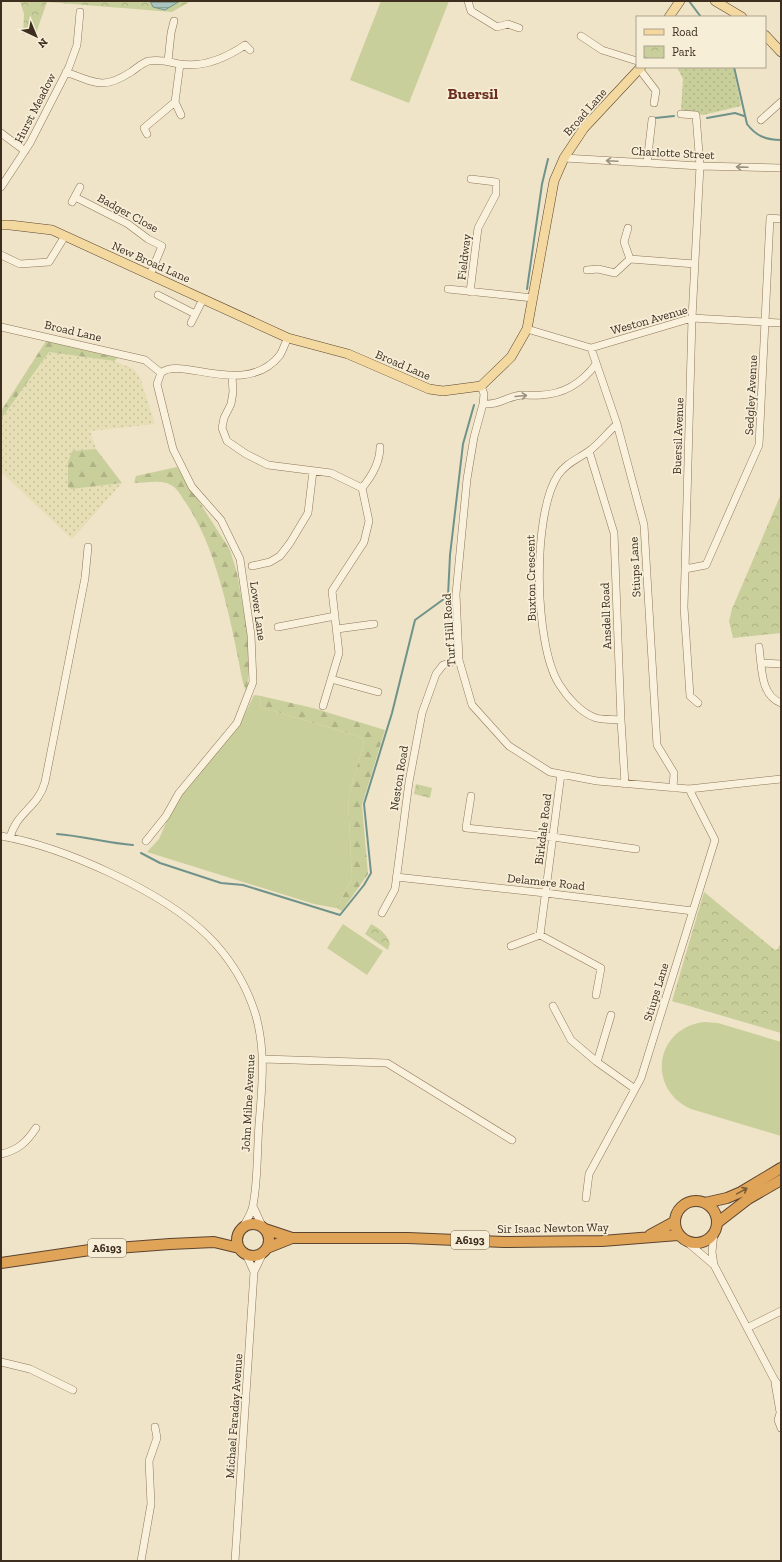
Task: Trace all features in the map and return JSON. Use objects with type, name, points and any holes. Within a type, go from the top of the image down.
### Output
[{"type":"highway","points":[[705,1203],[714,1211],[717,1223],[714,1233],[705,1242],[686,1242],[678,1235],[674,1222],[676,1215],[684,1204],[691,1201],[705,1203],[727,1198],[741,1192],[781,1168]]},
{"type":"highway","points":[[717,1223],[748,1199],[781,1180]]},
{"type":"highway","name":"Sir Isaac Newton Way","points":[[647,1237],[674,1222]]},
{"type":"highway","name":"A6193","points":[[241,1230],[253,1224],[264,1228]]},
{"type":"highway","points":[[264,1228],[269,1238],[265,1250]]},
{"type":"highway","name":"Sir Isaac Newton Way","points":[[264,1228],[292,1238],[408,1238],[504,1242],[678,1235]]},
{"type":"highway","points":[[214,1242],[241,1230]]},
{"type":"highway","points":[[241,1230],[237,1238],[243,1251]]},
{"type":"highway","name":"Sir Isaac Newton Way","points":[[265,1250],[292,1238]]},
{"type":"highway","points":[[214,1242],[243,1251]]},
{"type":"highway","name":"A6193","points":[[1,1263],[90,1250],[214,1242]]},
{"type":"highway","name":"A6193","points":[[243,1251],[255,1256],[265,1250]]},
{"type":"main road","points":[[670,16],[680,1]]},
{"type":"main road","points":[[715,1],[740,16]]},
{"type":"main road","points":[[766,36],[781,52]]},
{"type":"main road","name":"Broad Lane","points":[[288,338],[348,354],[429,389],[443,391],[481,386],[511,357],[527,329],[554,181],[564,158],[584,128],[637,68]]},
{"type":"main road","name":"New Broad Lane","points":[[1,225],[52,230],[288,338]]},
{"type":"street","points":[[468,1],[471,10],[497,27],[508,24],[519,28]]},
{"type":"street","name":"Hurst Meadow","points":[[1,187],[25,151],[66,72],[77,45],[80,12]]},
{"type":"street","points":[[168,61],[171,32],[174,21]]},
{"type":"street","points":[[581,36],[602,50],[636,65]]},
{"type":"street","points":[[66,72],[100,84],[108,84],[117,81],[147,61],[168,61],[180,64],[206,63],[227,57],[245,45],[250,50]]},
{"type":"street","points":[[180,64],[175,102],[181,115]]},
{"type":"street","points":[[640,68],[656,91],[654,103]]},
{"type":"street","points":[[144,129],[175,102]]},
{"type":"street","points":[[761,120],[781,102]]},
{"type":"street","name":"Buersil Avenue","points":[[681,114],[696,115],[700,166],[692,318],[684,607],[690,696],[698,703]]},
{"type":"street","points":[[647,163],[652,120]]},
{"type":"street","points":[[1,133],[25,151]]},
{"type":"street","name":"Charlotte Street","points":[[564,158],[700,166],[781,168]]},
{"type":"street","name":"Fieldway","points":[[470,292],[478,228],[496,194],[496,182],[471,179]]},
{"type":"street","name":"Badger Close","points":[[80,187],[74,199],[128,224],[148,239],[162,246],[150,275]]},
{"type":"street","name":"Sedgley Avenue","points":[[685,569],[706,565],[759,445],[770,218],[781,218]]},
{"type":"street","points":[[628,228],[624,242],[630,259]]},
{"type":"street","points":[[1,256],[20,264],[50,262],[65,236]]},
{"type":"street","points":[[587,270],[598,269],[615,273],[630,259],[694,264]]},
{"type":"street","name":"Fieldway","points":[[448,289],[533,298]]},
{"type":"street","points":[[158,295],[195,314]]},
{"type":"street","points":[[191,323],[203,298]]},
{"type":"street","name":"Weston Avenue","points":[[591,348],[692,318],[781,323]]},
{"type":"street","name":"Broad Lane","points":[[1,327],[145,360],[161,372]]},
{"type":"street","points":[[527,329],[591,348]]},
{"type":"street","points":[[161,372],[167,368],[177,368],[232,376],[265,368],[280,354],[288,338]]},
{"type":"street","name":"Stiups Lane","points":[[591,348],[617,424],[644,524],[657,745],[674,773],[673,788]]},
{"type":"street","points":[[483,404],[494,405],[516,396],[543,395],[568,390],[588,375],[596,364]]},
{"type":"street","name":"Lower Lane","points":[[146,837],[166,816],[179,794],[237,723],[249,695],[253,682],[254,671],[252,636],[240,559],[221,520],[192,487],[173,449],[157,384],[161,372]]},
{"type":"street","points":[[232,376],[233,392],[231,404],[224,418],[222,428],[227,441],[246,454],[268,465],[331,473],[362,488]]},
{"type":"street","name":"Turf Hill Road","points":[[481,386],[484,394],[483,404],[474,437],[467,479],[457,586],[457,623],[460,660],[472,705],[509,746],[550,772],[596,781],[689,789],[781,779]]},
{"type":"street","name":"Buxton Crescent","points":[[617,424],[589,451],[573,460],[558,474],[548,496],[540,534],[540,594],[546,654],[558,684],[576,705],[596,718],[620,720]]},
{"type":"street","points":[[362,488],[374,473],[380,453],[380,447]]},
{"type":"street","name":"Ansdell Road","points":[[589,451],[614,533],[620,720],[625,784]]},
{"type":"street","points":[[252,566],[270,562],[280,556],[290,543],[308,513],[312,471]]},
{"type":"street","points":[[323,706],[339,653],[332,592],[364,542],[369,521],[362,488]]},
{"type":"street","points":[[10,838],[15,823],[39,798],[45,782],[85,578],[88,547]]},
{"type":"street","points":[[278,627],[335,616]]},
{"type":"street","points":[[337,629],[374,624]]},
{"type":"street","points":[[759,647],[765,688],[775,701],[781,703]]},
{"type":"street","name":"Neston Road","points":[[382,913],[395,889],[409,782],[422,713],[436,674],[443,665],[460,660]]},
{"type":"street","points":[[761,663],[781,664]]},
{"type":"street","points":[[331,679],[378,692]]},
{"type":"street","name":"Birkdale Road","points":[[540,935],[561,774]]},
{"type":"street","name":"Stiups Lane","points":[[586,1198],[589,1174],[641,1078],[715,840],[689,789]]},
{"type":"street","points":[[471,796],[466,828],[553,837],[636,849]]},
{"type":"street","name":"John Milne Avenue","points":[[1,836],[70,857],[110,873],[154,897],[202,930],[223,952],[244,986],[259,1028],[263,1059],[253,1206],[241,1230]]},
{"type":"street","name":"Delamere Road","points":[[396,877],[693,911]]},
{"type":"street","points":[[511,946],[540,935],[600,968],[596,995]]},
{"type":"street","points":[[553,1006],[571,1040],[597,1062],[635,1089]]},
{"type":"street","points":[[597,1062],[611,1015]]},
{"type":"street","points":[[263,1059],[387,1063],[512,1140]]},
{"type":"street","points":[[1,1154],[14,1150],[24,1144],[36,1128]]},
{"type":"street","name":"John Milne Avenue","points":[[253,1206],[264,1228]]},
{"type":"street","points":[[714,1233],[712,1252],[714,1265],[774,1379],[781,1389]]},
{"type":"street","points":[[686,1242],[714,1265]]},
{"type":"street","points":[[254,1272],[265,1250]]},
{"type":"street","points":[[243,1251],[254,1272]]},
{"type":"street","name":"Michael Faraday Avenue","points":[[235,1561],[254,1272]]},
{"type":"street","points":[[747,1328],[781,1312]]},
{"type":"street","points":[[1,1362],[30,1369],[73,1390]]},
{"type":"street","points":[[774,1379],[780,1411],[778,1420],[781,1428]]},
{"type":"street","points":[[141,1561],[151,1504],[149,1461],[158,1438],[155,1427]]},
{"type":"shaded area","points":[[49,352],[114,361],[134,369],[141,380],[155,424],[90,431],[96,449],[72,451],[68,462],[68,487],[71,489],[122,483],[72,539],[1,472],[1,419]]},
{"type":"green space","points":[[20,1],[191,1],[172,12],[47,2],[36,33],[23,34],[24,14]]},
{"type":"green space","points":[[381,1],[449,1],[409,103],[350,80]]},
{"type":"green space","points":[[678,68],[733,68],[741,106],[703,115],[681,111],[683,79]]},
{"type":"green space","points":[[46,341],[118,358],[114,361],[49,352],[1,419],[1,411]]},
{"type":"green space","points":[[96,449],[122,483],[71,489],[68,487],[68,462],[72,451]]},
{"type":"green space","points":[[177,467],[230,550],[237,573],[250,646],[247,693],[243,683],[229,614],[215,566],[207,543],[197,522],[179,493],[171,485],[161,482],[134,483],[136,476]]},
{"type":"green space","points":[[781,494],[781,633],[733,638],[729,621],[732,609]]},
{"type":"green space","points":[[254,695],[261,696],[260,707],[361,737],[364,742],[348,799],[352,879],[336,908],[314,904],[147,852],[159,839],[178,799],[239,726]]},
{"type":"green space","points":[[261,696],[313,708],[385,730],[362,805],[368,874],[342,911],[336,908],[352,879],[348,799],[364,742],[361,737],[260,707]]},
{"type":"green space","points":[[416,784],[432,788],[430,798],[414,794]]},
{"type":"green space","points":[[704,892],[775,950],[778,949],[781,942],[781,1033],[672,1001]]},
{"type":"green space","points":[[343,924],[383,951],[367,975],[327,948]]},
{"type":"green space","points":[[371,924],[387,937],[390,943],[388,950],[365,934]]},
{"type":"green space","points":[[704,1022],[718,1023],[781,1042],[781,1136],[691,1109],[677,1100],[667,1088],[662,1074],[662,1060],[666,1047],[675,1035],[688,1027]]},
{"type":"water","points":[[150,1],[180,1],[165,10],[153,7]]},
{"type":"waterway","points":[[689,1],[700,16]]},
{"type":"waterway","points":[[734,68],[747,124],[754,132],[762,136],[781,140]]},
{"type":"waterway","points":[[707,118],[735,113],[744,116]]},
{"type":"waterway","points":[[655,118],[674,116]]},
{"type":"waterway","points":[[527,289],[542,184],[548,159]]},
{"type":"waterway","points":[[141,853],[160,863],[221,883],[243,885],[340,915],[364,885],[371,873],[364,804],[392,713],[415,620],[448,596],[450,555],[463,444],[474,405]]},
{"type":"waterway","points":[[57,834],[133,845]]},
{"type":"district","name":"Buersil","points":[[473,93]]}]
